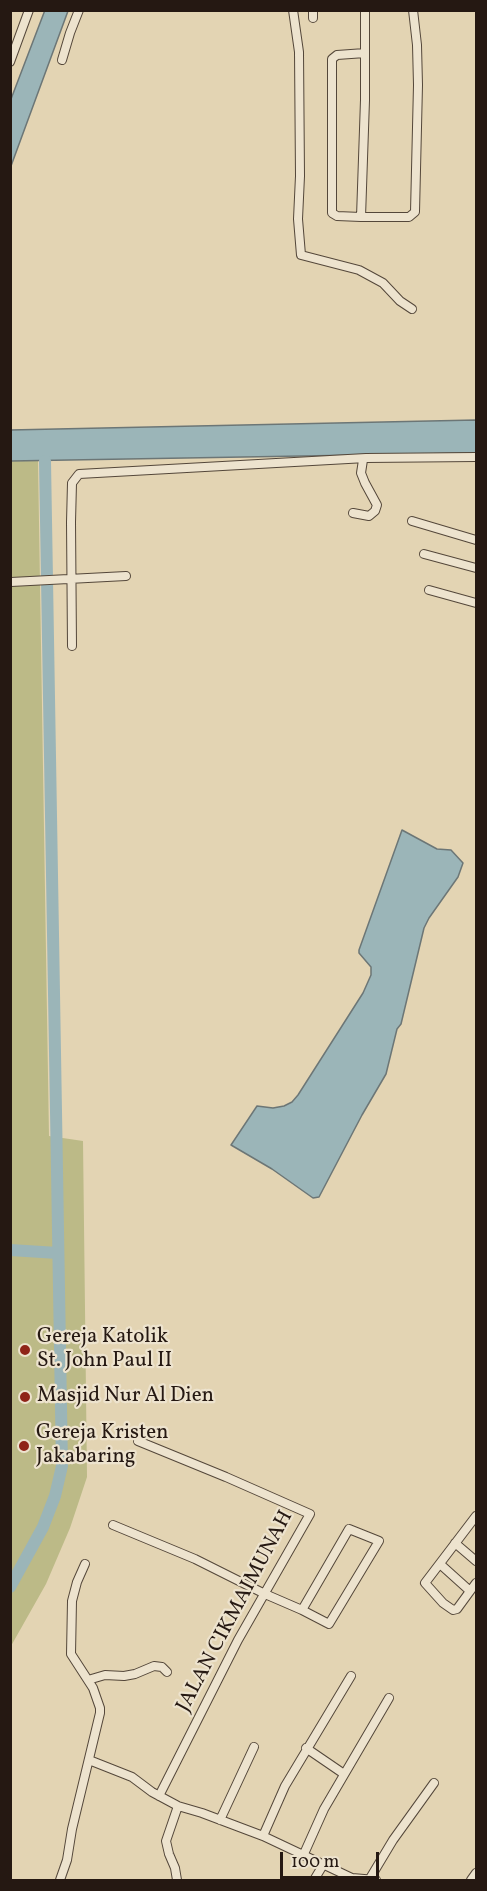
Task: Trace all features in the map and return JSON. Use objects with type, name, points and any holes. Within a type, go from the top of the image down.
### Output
[{"type":"street","points":[[10,62],[29,10]]},
{"type":"street","points":[[62,60],[79,10]]},
{"type":"street","points":[[293,10],[299,52],[298,219],[301,255],[359,270],[383,283],[400,301],[412,309]]},
{"type":"street","points":[[361,217],[365,10]]},
{"type":"street","points":[[365,53],[337,55],[332,59],[332,213],[336,216],[409,217],[415,212],[418,85],[413,10]]},
{"type":"street","points":[[72,646],[72,483],[79,474],[363,460],[366,458],[477,457]]},
{"type":"street","points":[[353,513],[369,516],[375,511],[377,505],[364,483],[361,473],[363,460]]},
{"type":"street","points":[[412,521],[477,540]]},
{"type":"street","points":[[424,554],[477,568]]},
{"type":"street","points":[[11,582],[126,576]]},
{"type":"street","points":[[429,590],[477,603]]},
{"type":"street","name":"JALAN CIKMAIMUNAH","points":[[138,1441],[310,1514],[238,1640],[159,1796]]},
{"type":"street","points":[[475,1521],[425,1583],[452,1610],[457,1609],[477,1583]]},
{"type":"street","points":[[113,1525],[195,1559],[329,1624],[379,1541],[349,1529],[302,1610]]},
{"type":"street","points":[[455,1543],[477,1562]]},
{"type":"street","points":[[60,1881],[67,1860],[100,1708],[88,1680],[71,1654],[72,1602],[85,1564]]},
{"type":"street","points":[[440,1564],[470,1591]]},
{"type":"street","points":[[88,1680],[105,1675],[135,1674],[154,1666],[162,1667],[167,1672]]},
{"type":"street","points":[[263,1836],[285,1786],[351,1676]]},
{"type":"street","points":[[303,1856],[324,1809],[389,1698]]},
{"type":"street","points":[[220,1820],[254,1747]]},
{"type":"street","points":[[306,1748],[344,1774]]},
{"type":"street","points":[[89,1760],[132,1777],[178,1806],[263,1836],[352,1878],[376,1881]]},
{"type":"street","points":[[369,1880],[393,1840],[434,1783]]},
{"type":"street","points":[[177,1881],[166,1841],[178,1806]]},
{"type":"street","points":[[314,1881],[323,1864]]},
{"type":"street","points":[[471,1881],[477,1873]]},
{"type":"shaded area","points":[[10,461],[38,461],[49,1136],[83,1141],[87,1477],[70,1528],[46,1584],[11,1646]]},
{"type":"water","points":[[45,10],[68,11],[11,166],[11,99]]},
{"type":"water","points":[[476,420],[476,453],[11,461],[10,430]]},
{"type":"water","points":[[402,830],[437,849],[451,850],[463,863],[458,877],[424,928],[401,1024],[397,1029],[386,1074],[319,1197],[313,1198],[272,1169],[231,1145],[257,1106],[273,1108],[292,1102],[363,993],[371,975],[371,967],[359,950]]},
{"type":"waterway","points":[[10,1587],[43,1527],[55,1496],[62,1466],[45,461]]},
{"type":"waterway","points":[[10,1250],[58,1253]]},
{"type":"place","name":"Gereja Katolik St. John Paul II","points":[[25,1350]]},
{"type":"place","name":"Masjid Nur Al Dien","points":[[25,1397]]},
{"type":"place","name":"Gereja Kristen Jakabaring","points":[[24,1446]]}]
